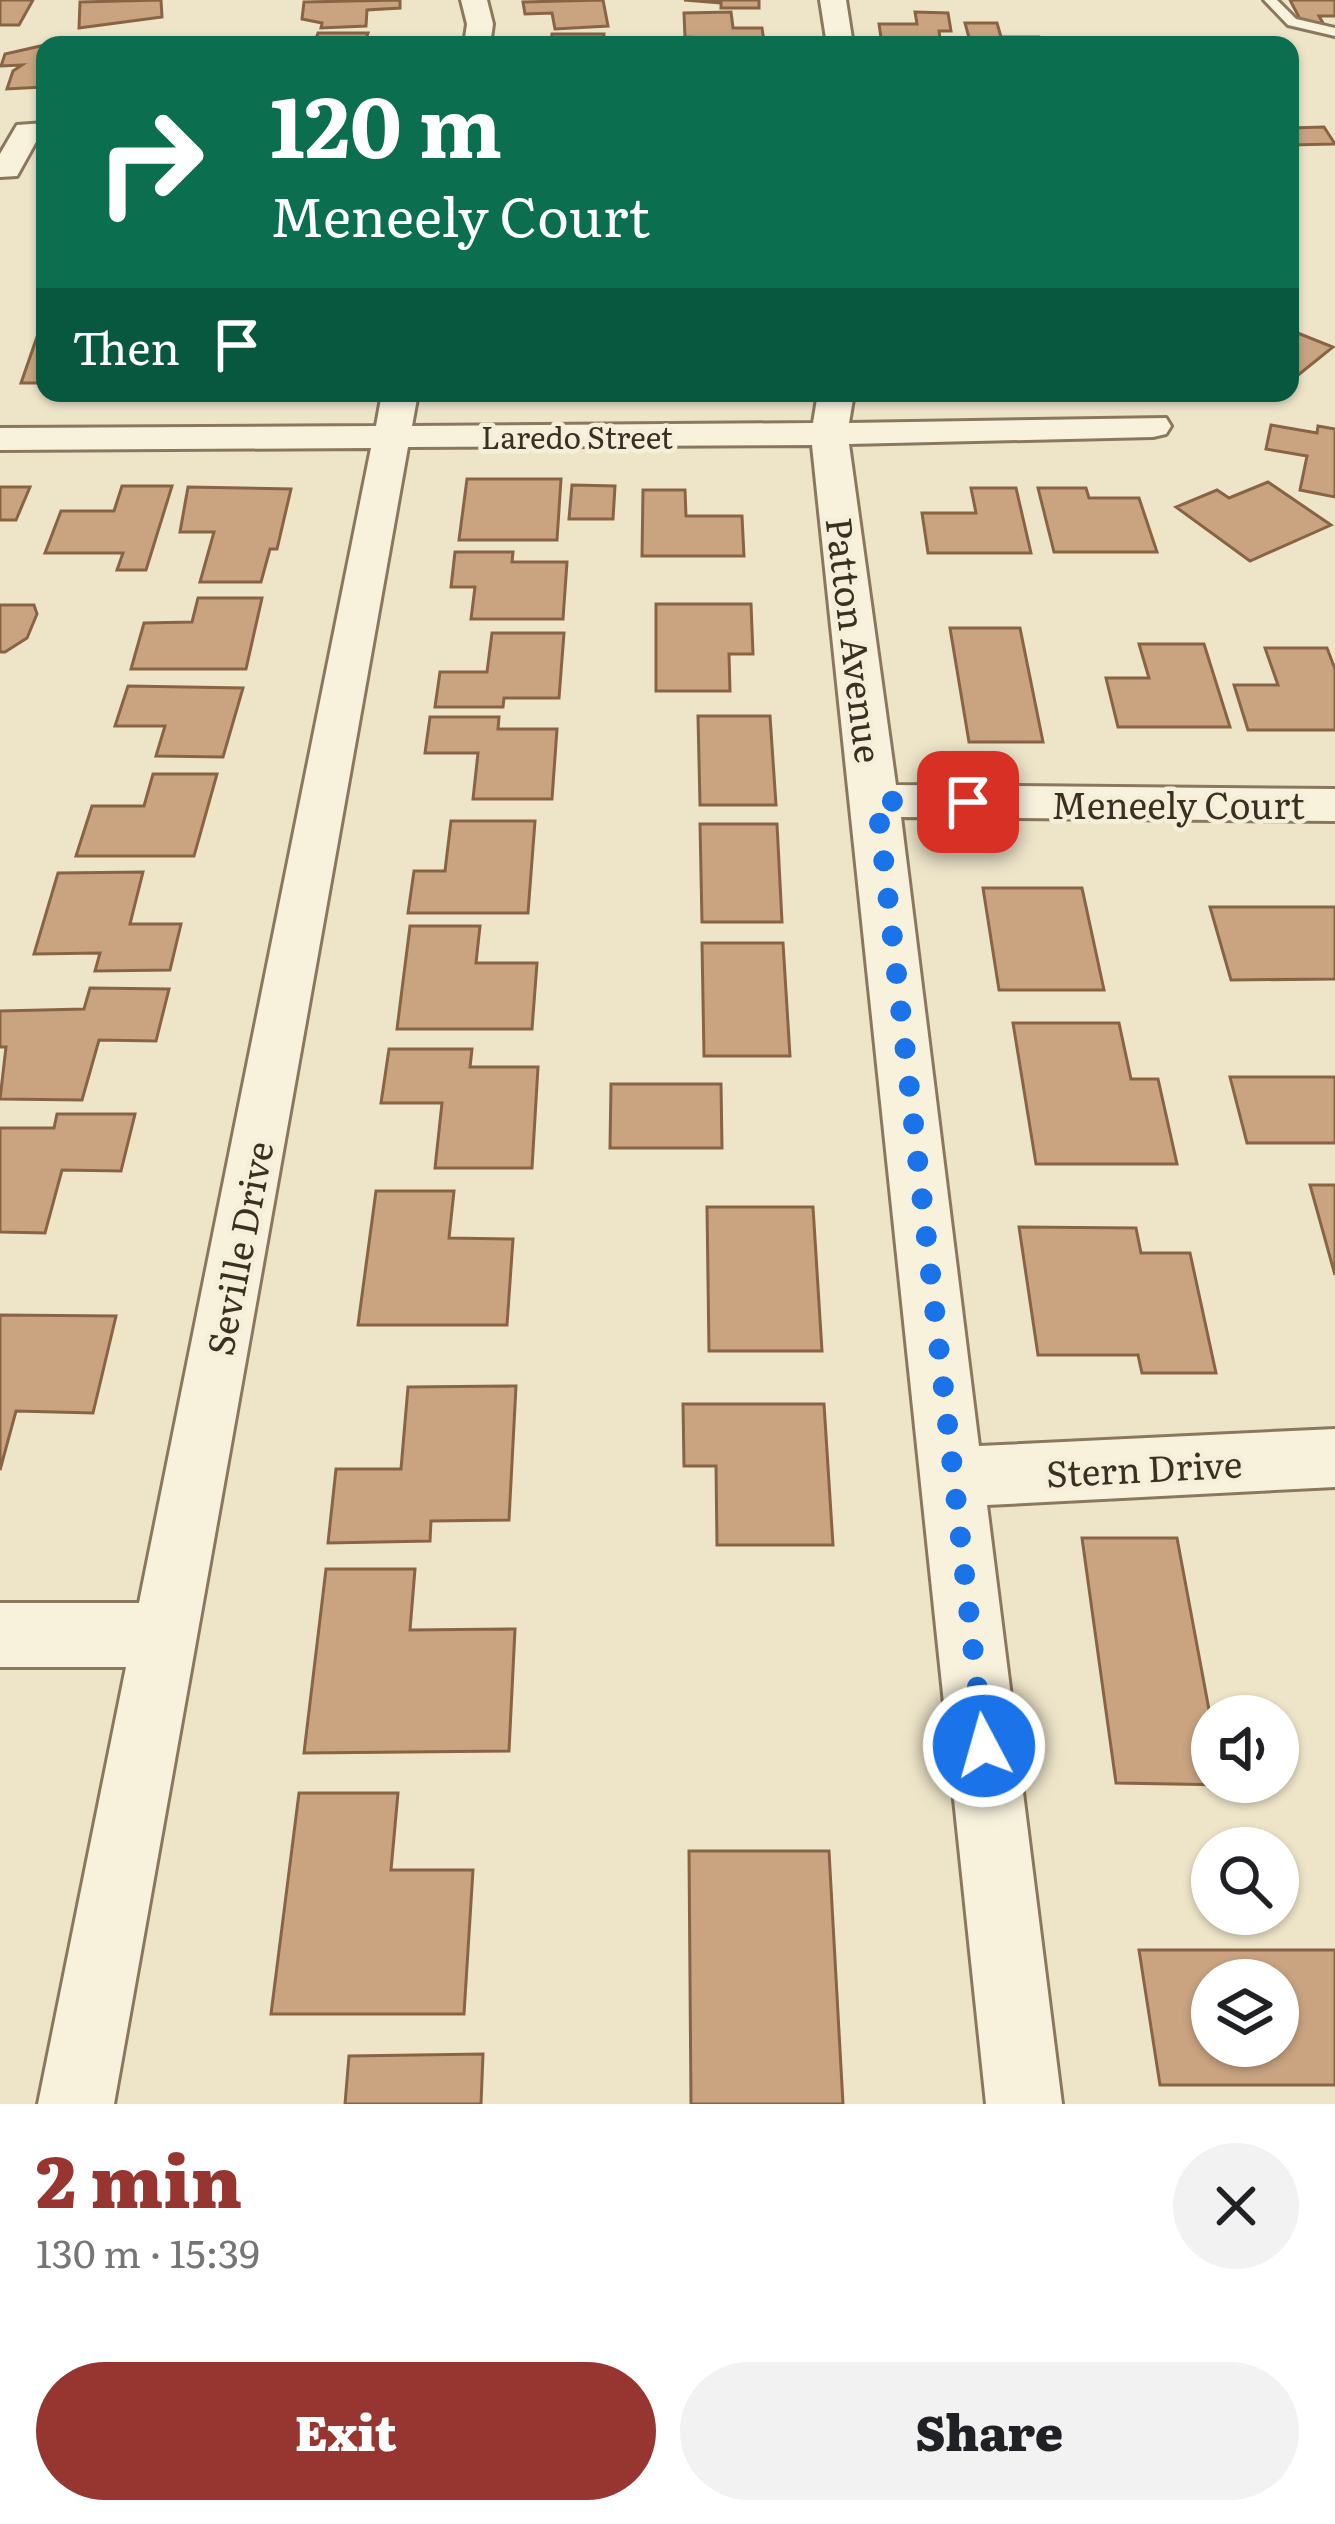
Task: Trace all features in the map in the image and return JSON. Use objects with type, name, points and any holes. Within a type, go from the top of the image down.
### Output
[{"type":"street","points":[[474,0],[478,36]]},
{"type":"street","points":[[833,0],[839,36]]},
{"type":"street","points":[[6,170],[27,131],[36,131]]},
{"type":"street","name":"Laredo Street","points":[[0,439],[395,415],[832,414],[1153,426]]},
{"type":"street","name":"Patton Avenue","points":[[832,414],[1024,2104]]},
{"type":"street","name":"Seville Drive","points":[[76,2104],[395,415]]},
{"type":"street","name":"Meneely Court","points":[[877,801],[1335,805]]},
{"type":"street","name":"Stern Drive","points":[[953,1477],[1335,1457]]},
{"type":"street","points":[[0,1635],[166,1635]]},
{"type":"lane","points":[[1270,0],[1292,22],[1335,32]]},
{"type":"building","points":[[0,0],[33,0],[19,25],[0,25]]},
{"type":"building","points":[[161,0],[162,17],[79,28],[80,2]]},
{"type":"building","points":[[400,0],[400,8],[367,10],[366,26],[321,28],[322,23],[302,19],[304,2]]},
{"type":"building","points":[[603,0],[608,26],[555,29],[552,13],[525,14],[523,2]]},
{"type":"building","points":[[684,0],[759,0],[759,8],[721,8],[721,3]]},
{"type":"building","points":[[1290,0],[1335,0],[1335,16],[1319,16],[1323,23],[1302,23]]},
{"type":"building","points":[[731,12],[733,28],[762,28],[763,36],[685,36],[684,13]]},
{"type":"building","points":[[915,12],[948,13],[951,31],[939,31],[940,36],[881,36],[879,24],[917,24]]},
{"type":"building","points":[[965,23],[997,23],[1001,36],[969,36]]},
{"type":"building","points":[[318,33],[368,33],[367,36]]},
{"type":"building","points":[[552,34],[604,34],[604,36]]},
{"type":"building","points":[[36,47],[36,87],[7,89],[13,71],[22,65],[1,66],[5,54]]},
{"type":"building","points":[[1324,127],[1335,144],[1299,145],[1299,128]]},
{"type":"building","points":[[1299,334],[1333,347],[1299,374]]},
{"type":"building","points":[[36,340],[36,383],[21,383]]},
{"type":"building","points":[[1271,425],[1317,433],[1318,426],[1335,429],[1335,497],[1300,490],[1307,456],[1266,449]]},
{"type":"building","points":[[467,479],[561,479],[557,540],[459,540]]},
{"type":"building","points":[[1268,482],[1331,525],[1250,561],[1176,507],[1217,490],[1229,498]]},
{"type":"building","points":[[572,485],[615,486],[613,519],[569,519]]},
{"type":"building","points":[[122,486],[172,486],[146,570],[117,570],[123,553],[45,553],[61,511],[114,511]]},
{"type":"building","points":[[0,487],[30,487],[16,520],[0,520]]},
{"type":"building","points":[[188,487],[291,489],[277,549],[270,549],[261,582],[200,582],[214,532],[180,532]]},
{"type":"building","points":[[971,488],[1016,488],[1031,553],[928,553],[922,513],[976,513]]},
{"type":"building","points":[[1038,488],[1086,488],[1089,498],[1139,498],[1157,552],[1054,552]]},
{"type":"building","points":[[643,490],[685,490],[686,516],[742,516],[744,556],[642,556]]},
{"type":"building","points":[[455,552],[513,552],[512,562],[567,562],[563,619],[471,619],[475,587],[451,587]]},
{"type":"building","points":[[198,598],[262,598],[246,669],[131,669],[144,623],[192,622]]},
{"type":"building","points":[[656,604],[751,604],[753,654],[729,654],[730,691],[656,691]]},
{"type":"building","points":[[0,605],[34,605],[37,614],[27,638],[5,652],[0,652]]},
{"type":"building","points":[[950,628],[1020,628],[1043,742],[969,742]]},
{"type":"building","points":[[492,633],[564,633],[559,698],[504,698],[503,707],[435,707],[440,672],[487,672]]},
{"type":"building","points":[[1139,644],[1204,644],[1230,727],[1118,727],[1106,678],[1149,678]]},
{"type":"building","points":[[1265,648],[1327,648],[1335,669],[1335,730],[1248,730],[1234,685],[1278,685]]},
{"type":"building","points":[[128,686],[243,688],[223,757],[156,756],[165,726],[115,726]]},
{"type":"building","points":[[698,716],[770,716],[776,805],[700,805]]},
{"type":"building","points":[[430,717],[499,717],[498,729],[557,729],[552,799],[473,799],[478,753],[425,753]]},
{"type":"building","points":[[153,774],[217,774],[194,856],[76,856],[92,806],[144,806]]},
{"type":"building","points":[[451,821],[535,821],[528,913],[408,913],[414,871],[445,871]]},
{"type":"building","points":[[700,824],[777,824],[782,922],[702,922]]},
{"type":"building","points":[[143,872],[130,924],[181,924],[170,970],[95,971],[100,953],[34,954],[58,873]]},
{"type":"building","points":[[983,888],[1082,888],[1104,990],[999,990]]},
{"type":"building","points":[[1210,907],[1335,907],[1335,979],[1231,980]]},
{"type":"building","points":[[410,926],[480,926],[476,963],[537,963],[532,1029],[397,1029]]},
{"type":"building","points":[[702,943],[783,943],[790,1056],[704,1056]]},
{"type":"building","points":[[90,988],[169,989],[156,1041],[99,1040],[82,1100],[0,1099],[6,1047],[0,1047],[0,1011],[84,1009]]},
{"type":"building","points":[[1013,1023],[1119,1023],[1131,1079],[1158,1079],[1177,1164],[1036,1164]]},
{"type":"building","points":[[389,1049],[472,1049],[470,1067],[538,1067],[532,1168],[435,1168],[442,1103],[381,1103]]},
{"type":"building","points":[[1230,1077],[1335,1077],[1335,1143],[1247,1143]]},
{"type":"building","points":[[611,1084],[721,1084],[722,1148],[610,1148]]},
{"type":"building","points":[[57,1114],[135,1114],[121,1171],[62,1170],[45,1233],[0,1232],[0,1128],[54,1128]]},
{"type":"building","points":[[1310,1185],[1335,1185],[1335,1275]]},
{"type":"building","points":[[376,1191],[454,1191],[449,1238],[513,1239],[507,1325],[358,1325]]},
{"type":"building","points":[[707,1207],[813,1207],[822,1351],[709,1351]]},
{"type":"building","points":[[1019,1227],[1136,1228],[1141,1253],[1190,1253],[1216,1373],[1142,1373],[1138,1355],[1038,1355]]},
{"type":"building","points":[[0,1315],[116,1316],[93,1413],[16,1411],[0,1470]]},
{"type":"building","points":[[516,1386],[509,1520],[431,1521],[430,1541],[328,1543],[336,1469],[401,1469],[408,1387]]},
{"type":"building","points":[[683,1404],[824,1404],[833,1545],[717,1545],[716,1466],[684,1466]]},
{"type":"building","points":[[1082,1538],[1177,1538],[1206,1695],[1191,1695],[1191,1784],[1116,1783]]},
{"type":"building","points":[[326,1569],[415,1569],[410,1630],[515,1629],[509,1751],[304,1753]]},
{"type":"building","points":[[299,1793],[398,1793],[391,1870],[473,1870],[464,2014],[271,2014]]},
{"type":"building","points":[[689,1851],[829,1851],[843,2104],[691,2104]]},
{"type":"building","points":[[1139,1950],[1335,1950],[1335,2085],[1160,2085]]},
{"type":"building","points":[[483,2054],[481,2104],[345,2104],[349,2056]]},
{"type":"route","points":[[968,802],[877,801],[984,1746]]}]
